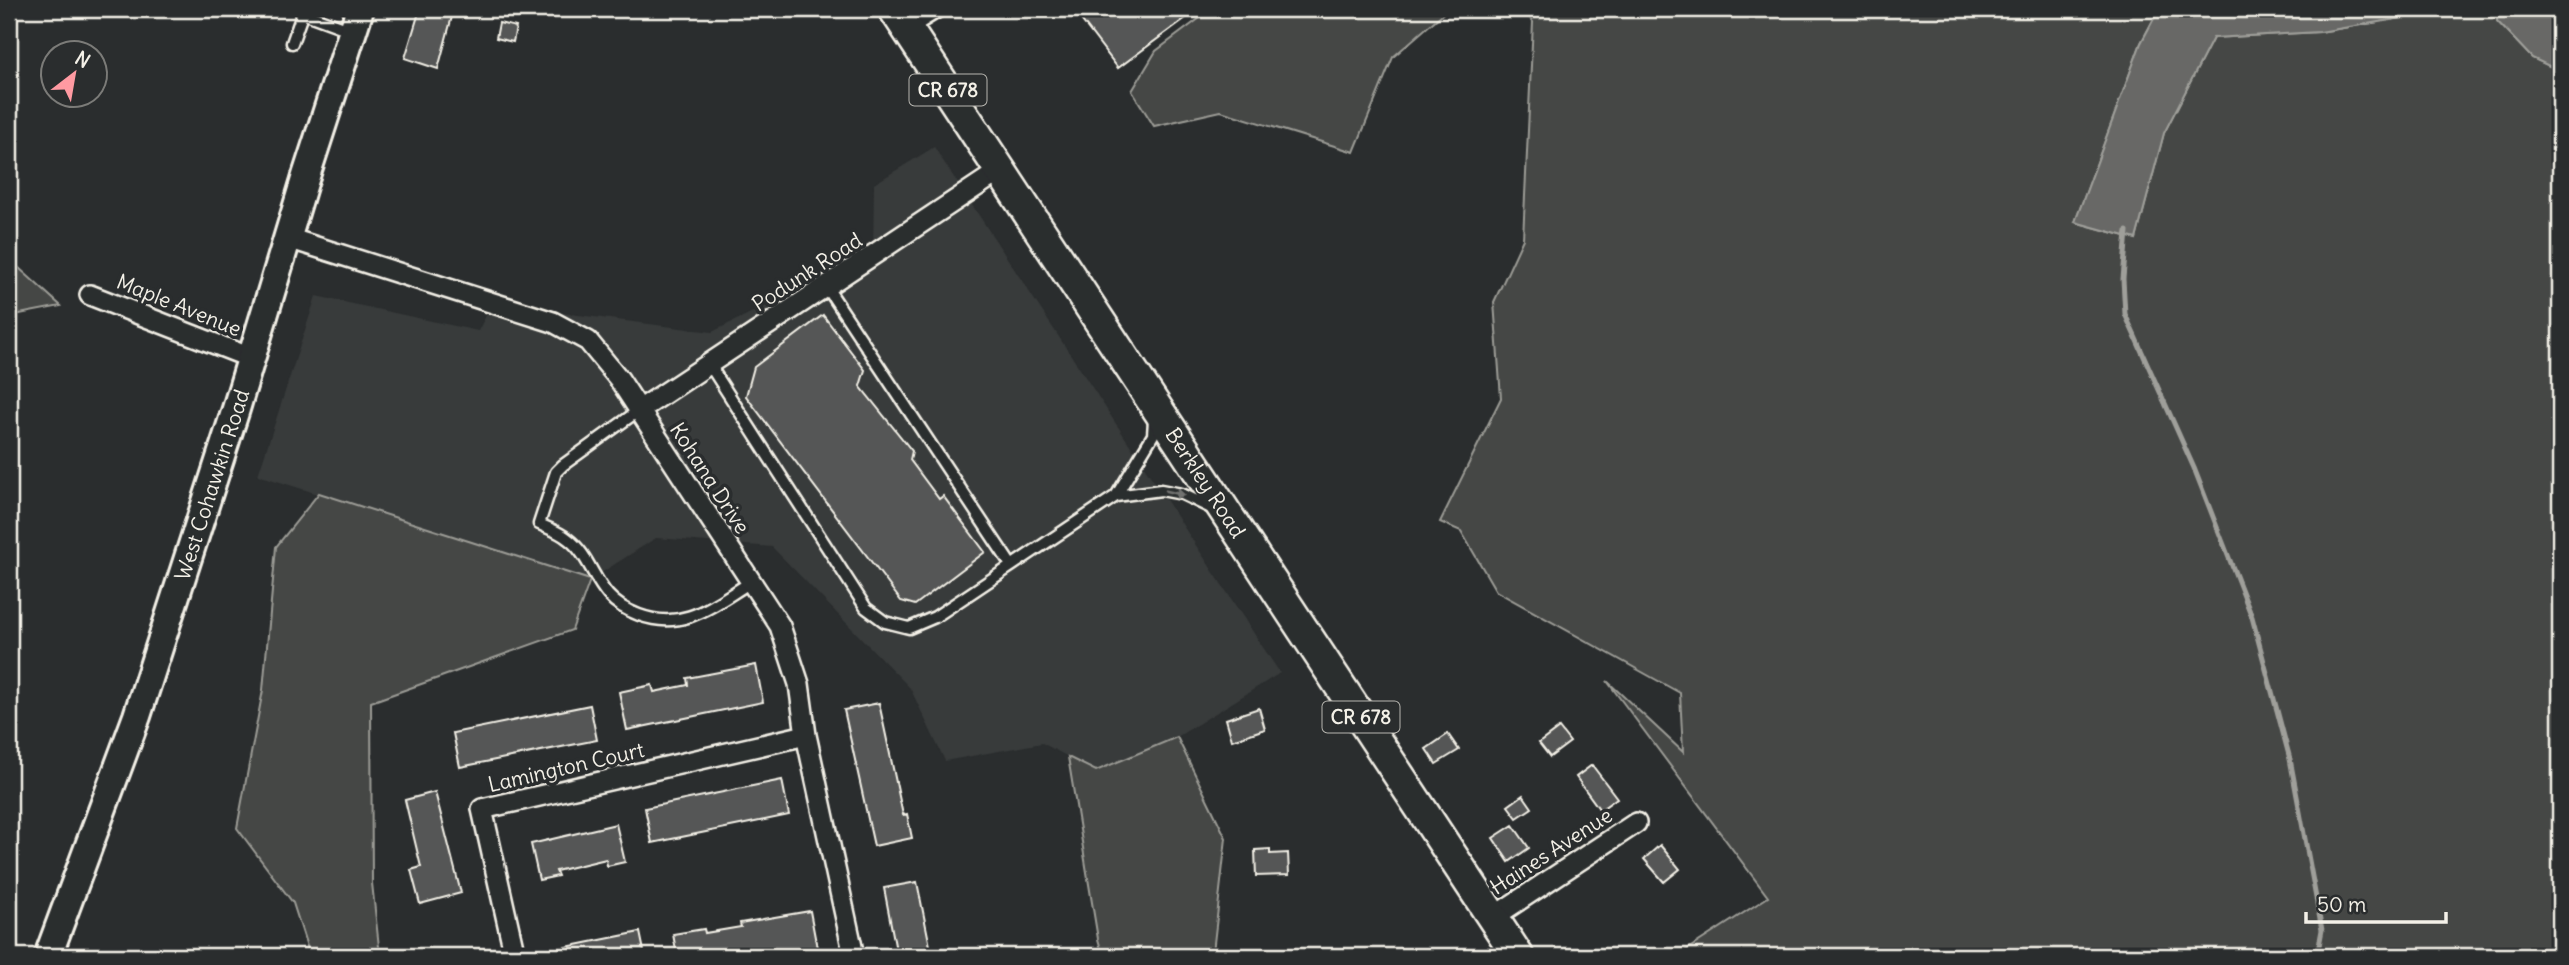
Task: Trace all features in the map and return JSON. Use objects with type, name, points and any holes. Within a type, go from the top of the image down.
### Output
[{"type":"main road","name":"West Cohawkin Road","points":[[47,956],[117,774],[357,20]]},
{"type":"main road","name":"Berkley Road","points":[[901,20],[1516,955]]},
{"type":"street","name":"Podunk Road","points":[[638,411],[1001,170]]},
{"type":"street","name":"Kohana Drive","points":[[288,238],[553,322],[588,341],[619,379],[779,626],[799,684],[806,735],[854,956]]},
{"type":"street","name":"Maple Avenue","points":[[90,295],[251,359]]},
{"type":"street","name":"Lamington Court","points":[[515,956],[482,809],[806,735]]},
{"type":"street","name":"Haines Avenue","points":[[1492,918],[1636,823]]},
{"type":"lane","points":[[901,20],[943,9]]},
{"type":"lane","points":[[292,43],[304,11],[357,20]]},
{"type":"lane","points":[[827,286],[1011,565]]},
{"type":"lane","points":[[709,364],[866,608],[885,622],[909,628],[935,617],[1116,496],[1153,435],[1154,402]]},
{"type":"lane","points":[[638,411],[563,464],[556,472],[539,524],[567,538],[579,550],[608,595],[619,605],[662,622],[692,617],[751,582]]},
{"type":"lane","points":[[1116,496],[1161,490],[1182,494],[1229,516]]},
{"type":"shaded area","points":[[1212,9],[1448,9],[1393,57],[1354,152],[1221,111],[1154,126],[1132,91],[1156,51]]},
{"type":"shaded area","points":[[1522,9],[2159,9],[2141,43],[2075,222],[2136,239],[2164,133],[2213,38],[2320,32],[2430,13],[2434,9],[2497,9],[2497,21],[2532,58],[2560,71],[2560,956],[1677,956],[1768,897],[1607,681],[1683,752],[1680,693],[1496,591],[1461,531],[1440,522],[1501,398],[1494,302],[1523,239],[1533,22]]},
{"type":"shaded area","points":[[2159,9],[2434,9],[2431,13],[2320,32],[2213,38],[2164,133],[2136,239],[2075,222],[2141,43]]},
{"type":"shaded area","points":[[2497,9],[2560,9],[2560,71],[2532,58],[2497,21]]},
{"type":"shaded area","points":[[934,147],[1280,673],[1177,737],[1095,771],[1042,743],[945,761],[910,688],[772,547],[656,538],[590,580],[258,475],[316,296],[478,331],[492,304],[712,332],[873,253],[874,184]]},
{"type":"shaded area","points":[[9,259],[61,306],[9,316]]},
{"type":"shaded area","points":[[319,493],[590,580],[572,630],[371,702],[372,883],[380,956],[310,956],[293,903],[237,828],[263,690],[276,547]]},
{"type":"shaded area","points":[[1177,737],[1226,838],[1213,952],[1216,956],[1103,956],[1068,757],[1096,771]]},
{"type":"building","points":[[420,9],[454,9],[438,69],[405,58]]},
{"type":"building","points":[[1073,9],[1198,9],[1118,68]]},
{"type":"building","points":[[499,23],[516,27],[513,42],[496,38]]},
{"type":"building","points":[[823,315],[865,370],[860,386],[912,451],[910,460],[939,499],[943,496],[985,552],[915,605],[901,601],[746,396],[754,367]]},
{"type":"building","points":[[756,665],[763,702],[627,730],[619,692],[652,685],[654,692],[688,685],[687,678]]},
{"type":"building","points":[[879,703],[903,815],[907,814],[912,838],[874,846],[844,710]]},
{"type":"building","points":[[590,705],[597,740],[460,767],[453,733]]},
{"type":"building","points":[[1259,708],[1265,729],[1232,740],[1226,719]]},
{"type":"building","points":[[1559,728],[1570,742],[1550,757],[1539,743]]},
{"type":"building","points":[[1448,734],[1459,750],[1436,764],[1426,749]]},
{"type":"building","points":[[1592,765],[1617,798],[1600,810],[1576,777]]},
{"type":"building","points":[[782,780],[789,815],[652,843],[645,808]]},
{"type":"building","points":[[435,792],[461,893],[420,904],[411,870],[421,867],[405,800]]},
{"type":"building","points":[[1523,795],[1532,808],[1517,818],[1508,806]]},
{"type":"building","points":[[616,824],[625,862],[607,866],[606,859],[556,871],[558,876],[539,880],[531,844]]},
{"type":"building","points":[[1513,825],[1529,848],[1509,862],[1493,838]]},
{"type":"building","points":[[1660,845],[1680,869],[1664,882],[1644,859]]},
{"type":"building","points":[[1270,849],[1270,854],[1288,853],[1289,875],[1256,876],[1255,850]]},
{"type":"building","points":[[917,882],[932,956],[897,956],[884,888]]},
{"type":"building","points":[[810,911],[817,948],[768,956],[677,956],[673,934],[704,929],[705,933],[741,927],[740,923]]},
{"type":"building","points":[[640,932],[645,956],[557,956],[556,949]]},
{"type":"waterway","points":[[2127,231],[2123,279],[2125,314],[2194,468],[2252,617],[2290,759],[2322,930],[2317,956]]}]
